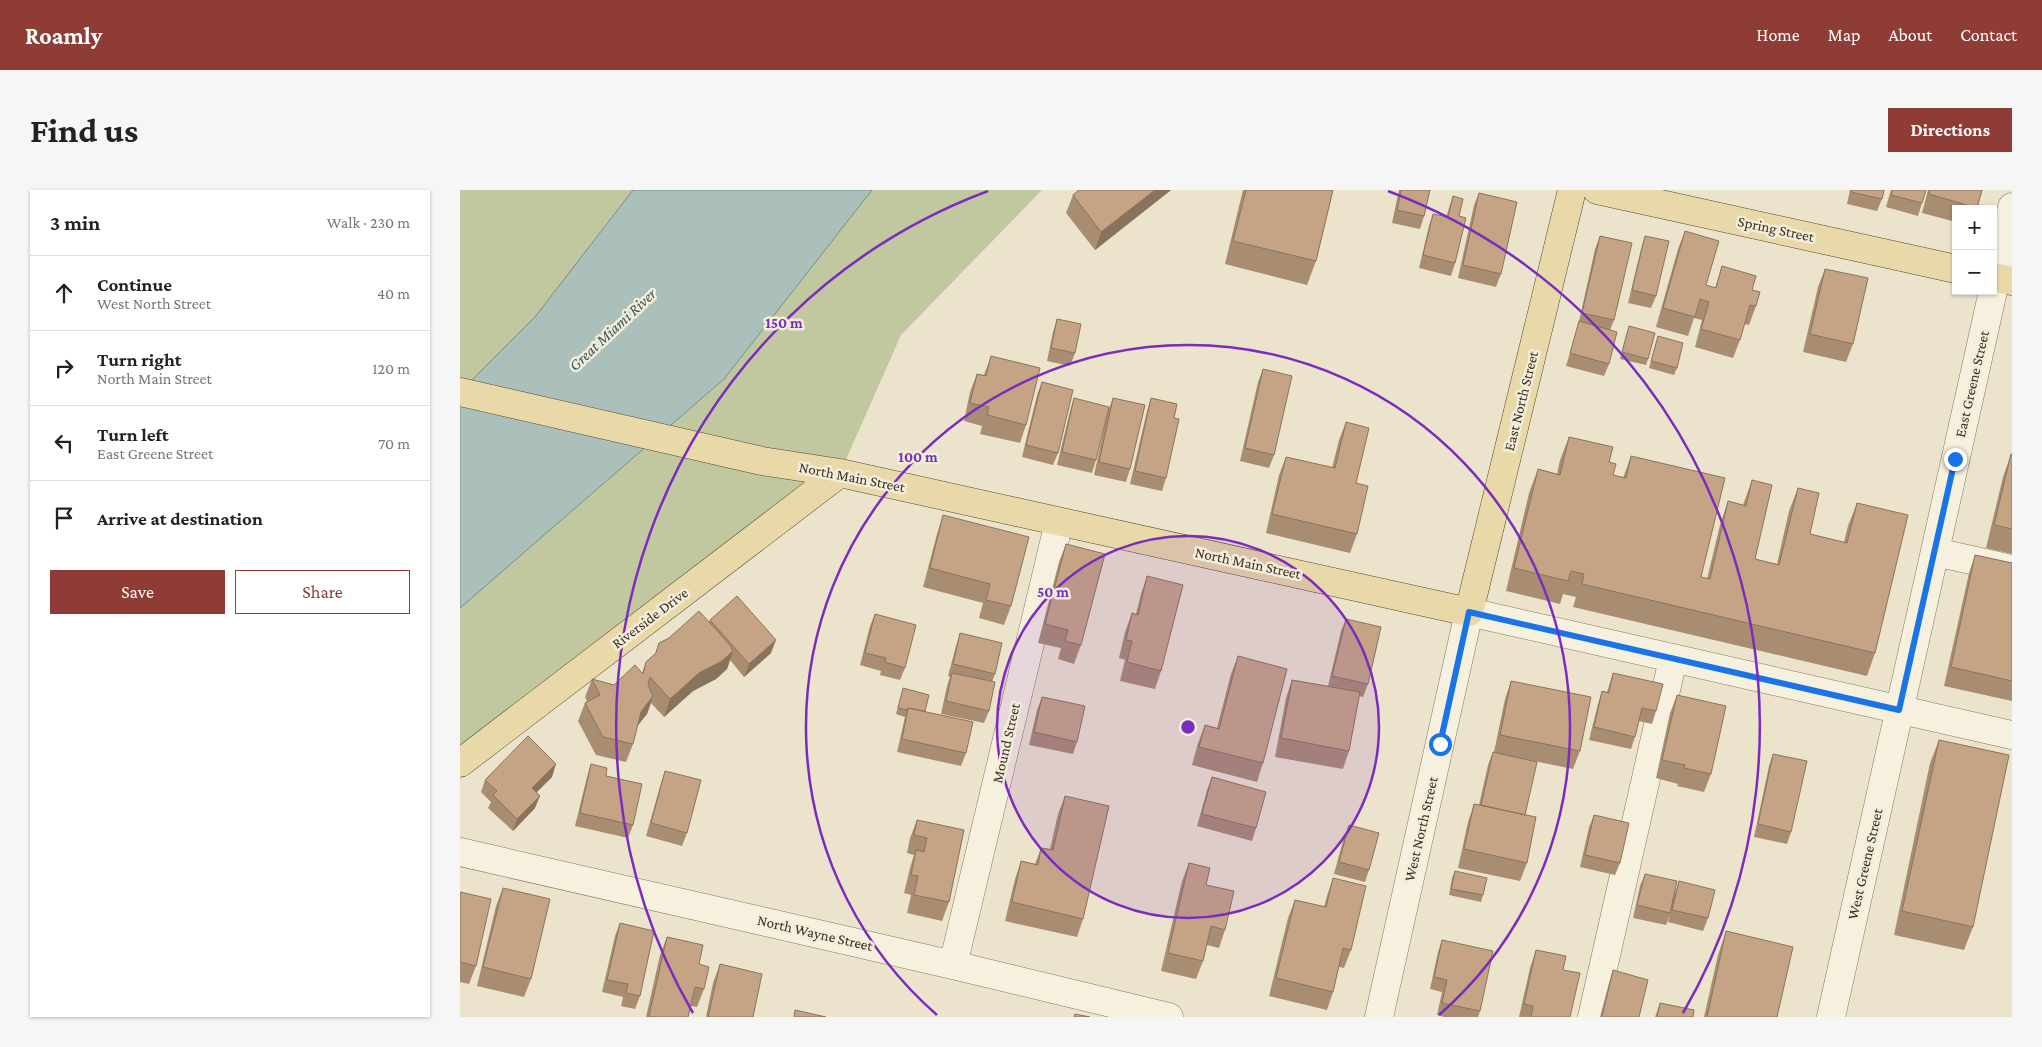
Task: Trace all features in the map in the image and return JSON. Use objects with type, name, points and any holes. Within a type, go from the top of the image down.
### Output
[{"type":"main road","name":"East North Street","points":[[1469,612],[1572,190]]},
{"type":"main road","name":"Spring Street","points":[[1597,190],[1952,268]]},
{"type":"main road","name":"North Main Street","points":[[471,394],[762,461],[840,473],[1469,612]]},
{"type":"main road","name":"Riverside Drive","points":[[460,763],[840,473]]},
{"type":"street","name":"East Greene Street","points":[[1899,710],[1998,284],[2012,207]]},
{"type":"street","name":"Mound Street","points":[[953,965],[1058,522]]},
{"type":"street","points":[[1935,552],[2012,569]]},
{"type":"street","name":"North Main Street","points":[[1469,612],[2012,735]]},
{"type":"street","name":"West North Street","points":[[1379,1017],[1469,612]]},
{"type":"street","points":[[1592,1017],[1673,659]]},
{"type":"street","name":"West Greene Street","points":[[1831,1017],[1899,710]]},
{"type":"street","name":"North Wayne Street","points":[[460,852],[953,965],[1169,1017]]},
{"type":"green space","points":[[460,190],[633,190],[535,317],[460,392]]},
{"type":"green space","points":[[872,190],[1042,190],[901,335],[840,473],[460,763],[460,608],[724,379]]},
{"type":"water","name":"Great Miami River","points":[[633,190],[872,190],[724,379],[460,608],[460,392],[535,317]]},
{"type":"building","points":[[1079,190],[1155,190],[1101,232],[1073,195]]},
{"type":"building","points":[[1246,190],[1333,190],[1316,261],[1233,241]]},
{"type":"building","points":[[1401,190],[1430,190],[1424,216],[1397,210]]},
{"type":"building","points":[[1852,190],[1884,190],[1882,199],[1851,192]]},
{"type":"building","points":[[1892,190],[1926,190],[1922,203],[1891,195]]},
{"type":"building","points":[[1930,190],[1982,190],[1978,205],[1967,205],[1929,194]]},
{"type":"building","points":[[1479,193],[1517,202],[1501,274],[1463,265]]},
{"type":"building","points":[[1453,196],[1463,199],[1459,216],[1466,218],[1455,263],[1423,255],[1433,214],[1448,217]]},
{"type":"building","points":[[1685,231],[1719,241],[1706,285],[1716,288],[1722,266],[1756,276],[1752,290],[1760,292],[1756,306],[1750,305],[1740,340],[1701,329],[1709,302],[1700,299],[1695,317],[1663,308]]},
{"type":"building","points":[[1600,236],[1632,243],[1614,320],[1582,313]]},
{"type":"building","points":[[1645,236],[1669,241],[1656,296],[1632,290]]},
{"type":"building","points":[[1825,269],[1868,278],[1853,344],[1810,334]]},
{"type":"building","points":[[1057,319],[1081,324],[1075,353],[1051,348]]},
{"type":"building","points":[[1579,321],[1617,332],[1609,364],[1570,353]]},
{"type":"building","points":[[1629,326],[1655,333],[1648,359],[1622,352]]},
{"type":"building","points":[[1658,336],[1683,343],[1677,368],[1651,361]]},
{"type":"building","points":[[991,356],[1040,368],[1026,425],[987,415],[989,407],[970,403],[977,374],[986,376]]},
{"type":"building","points":[[1263,369],[1292,376],[1274,455],[1245,448]]},
{"type":"building","points":[[1042,382],[1073,390],[1058,453],[1026,445]]},
{"type":"building","points":[[1074,398],[1109,407],[1096,460],[1062,452]]},
{"type":"building","points":[[1113,398],[1145,405],[1130,469],[1099,462]]},
{"type":"building","points":[[1151,398],[1177,404],[1174,418],[1179,419],[1166,478],[1135,471]]},
{"type":"building","points":[[1346,422],[1369,428],[1356,483],[1368,486],[1357,534],[1272,514],[1286,457],[1335,468]]},
{"type":"building","points":[[1569,437],[1613,447],[1609,462],[1616,464],[1613,475],[1626,478],[1631,456],[1725,478],[1701,577],[1710,579],[1728,501],[1746,506],[1752,480],[1772,485],[1755,559],[1779,565],[1798,488],[1819,493],[1810,534],[1847,543],[1857,503],[1908,515],[1875,653],[1582,584],[1584,574],[1571,571],[1568,581],[1514,568],[1538,469],[1560,475]]},
{"type":"building","points":[[2012,454],[2012,529],[1994,525]]},
{"type":"building","points":[[943,515],[1029,537],[1011,606],[986,600],[990,584],[930,568]]},
{"type":"building","points":[[1066,544],[1105,554],[1081,645],[1065,641],[1068,630],[1045,624]]},
{"type":"building","points":[[1975,555],[2012,563],[2012,681],[1951,667]]},
{"type":"building","points":[[1147,576],[1183,585],[1161,671],[1127,662],[1132,641],[1126,640],[1132,613],[1138,615]]},
{"type":"building","points":[[737,596],[776,640],[749,664],[710,620]]},
{"type":"building","points":[[699,611],[730,645],[733,651],[722,661],[699,673],[670,699],[650,677],[648,685],[653,696],[641,712],[633,744],[603,737],[585,703],[600,695],[592,679],[614,685],[635,665],[643,674],[646,662],[656,653],[659,643],[669,638]]},
{"type":"building","points":[[875,614],[916,625],[905,668],[885,662],[886,658],[865,653]]},
{"type":"building","points":[[1346,619],[1381,627],[1368,684],[1332,676]]},
{"type":"building","points":[[960,633],[1002,643],[995,674],[953,664]]},
{"type":"building","points":[[1238,656],[1287,669],[1263,763],[1199,747],[1205,725],[1219,729]]},
{"type":"building","points":[[952,673],[995,682],[989,711],[946,701]]},
{"type":"building","points":[[1613,673],[1663,684],[1656,711],[1642,708],[1635,737],[1594,727],[1602,691],[1609,693]]},
{"type":"building","points":[[1292,680],[1360,692],[1349,751],[1281,738]]},
{"type":"building","points":[[1511,681],[1591,697],[1580,751],[1500,735]]},
{"type":"building","points":[[903,688],[929,695],[925,711],[898,708]]},
{"type":"building","points":[[1677,695],[1726,706],[1711,774],[1684,768],[1685,765],[1662,760]]},
{"type":"building","points":[[1042,697],[1085,706],[1077,742],[1034,732]]},
{"type":"building","points":[[908,708],[973,722],[966,753],[902,739]]},
{"type":"building","points":[[528,736],[556,764],[532,788],[540,796],[517,819],[493,795],[497,791],[485,780]]},
{"type":"building","points":[[1939,740],[2009,755],[1973,927],[1902,911]]},
{"type":"building","points":[[1493,752],[1537,762],[1525,815],[1481,805]]},
{"type":"building","points":[[1773,754],[1807,761],[1791,832],[1758,824]]},
{"type":"building","points":[[591,764],[607,768],[606,776],[642,784],[633,825],[580,813]]},
{"type":"building","points":[[665,771],[701,780],[687,833],[651,823]]},
{"type":"building","points":[[1212,777],[1266,792],[1256,828],[1202,814]]},
{"type":"building","points":[[1065,796],[1109,806],[1083,919],[1012,902],[1021,861],[1038,865],[1041,848],[1053,850]]},
{"type":"building","points":[[1474,804],[1536,817],[1527,863],[1464,849]]},
{"type":"building","points":[[1594,815],[1629,823],[1620,863],[1585,855]]},
{"type":"building","points":[[917,820],[964,830],[949,902],[914,895],[918,876],[911,875],[916,850],[924,852],[927,838],[914,835]]},
{"type":"building","points":[[1349,825],[1379,833],[1369,870],[1339,862]]},
{"type":"building","points":[[1189,863],[1210,868],[1206,885],[1234,891],[1225,930],[1211,926],[1203,961],[1168,953]]},
{"type":"building","points":[[1455,871],[1487,878],[1483,895],[1451,889]]},
{"type":"building","points":[[1645,874],[1677,881],[1670,913],[1637,905]]},
{"type":"building","points":[[1333,878],[1366,886],[1351,950],[1343,948],[1333,992],[1276,978],[1295,900],[1326,907]]},
{"type":"building","points":[[1679,881],[1715,890],[1708,918],[1672,910]]},
{"type":"building","points":[[503,888],[550,899],[531,979],[483,967]]},
{"type":"building","points":[[460,892],[491,899],[476,966],[460,962]]},
{"type":"building","points":[[620,923],[654,931],[640,996],[626,993],[628,984],[607,980]]},
{"type":"building","points":[[1726,931],[1793,947],[1777,1017],[1707,1017]]},
{"type":"building","points":[[667,937],[703,945],[699,964],[709,967],[704,989],[695,987],[688,1017],[649,1016]]},
{"type":"building","points":[[1442,940],[1493,951],[1480,1011],[1442,1003],[1447,980],[1434,977]]},
{"type":"building","points":[[1536,950],[1566,956],[1563,970],[1580,973],[1570,1017],[1531,1017],[1533,1006],[1524,1004]]},
{"type":"building","points":[[720,964],[762,974],[753,1017],[708,1017]]},
{"type":"building","points":[[1613,970],[1648,980],[1639,1017],[1602,1017]]},
{"type":"building","points":[[1660,1003],[1694,1010],[1693,1017],[1657,1017]]},
{"type":"building","points":[[795,1010],[826,1017],[794,1017]]},
{"type":"building","points":[[1075,1014],[1090,1017],[1074,1017]]},
{"type":"route","points":[[1440,744],[1469,612],[1899,710],[1955,459]]}]
